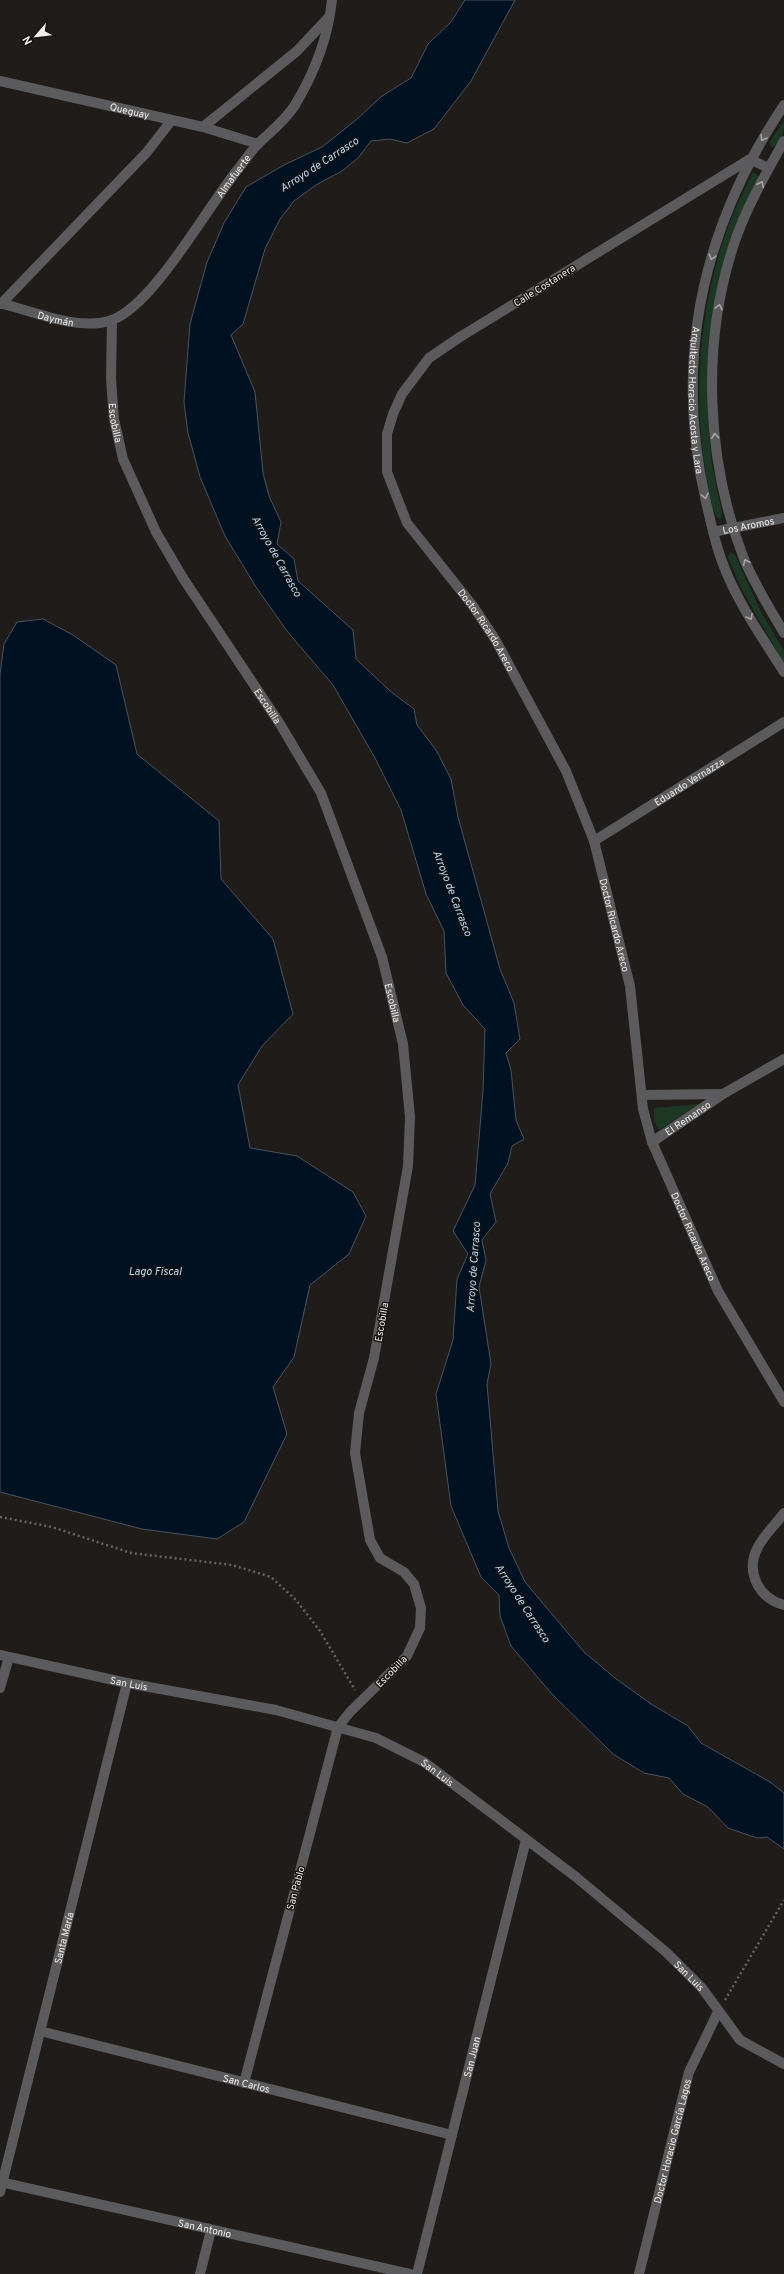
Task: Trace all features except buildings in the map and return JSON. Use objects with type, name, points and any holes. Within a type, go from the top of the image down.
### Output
[{"type":"street","name":"Almafuerte","points":[[112,320],[125,313],[152,287],[258,144],[281,124],[294,106],[323,49],[332,0]]},
{"type":"street","points":[[203,127],[287,59],[330,16]]},
{"type":"street","name":"Queguay","points":[[0,80],[171,121],[203,127],[258,144]]},
{"type":"street","name":"Arquitecto Horacio Acosta y Lara","points":[[784,105],[750,159],[723,218],[706,279],[694,338],[694,434],[698,466],[713,532],[723,564],[737,595],[784,672]]},
{"type":"street","points":[[1,304],[147,152],[171,121]]},
{"type":"street","name":"Arquitecto Horacio Acosta y Lara","points":[[784,141],[768,168],[734,243],[716,320],[713,379],[714,433],[717,461],[734,528],[745,560],[784,633]]},
{"type":"street","points":[[750,159],[768,168]]},
{"type":"street","name":"Calle Costanera","points":[[387,472],[387,434],[393,414],[402,394],[429,358],[474,328],[750,159]]},
{"type":"street","name":"Daymán","points":[[1,304],[71,322],[90,324],[112,320]]},
{"type":"street","name":"Escobilla","points":[[112,320],[111,380],[114,419],[123,459],[156,532],[183,578],[280,724],[321,793],[382,957],[403,1044],[410,1117],[408,1166],[374,1358],[359,1413],[355,1453],[370,1540],[380,1558],[404,1572],[414,1584],[421,1608],[420,1628],[407,1656],[361,1701]]},
{"type":"street","name":"Doctor Ricardo Areco","points":[[387,472],[407,524],[473,606],[499,646],[566,772],[594,841],[630,986],[645,1121],[652,1142],[718,1291],[784,1402]]},
{"type":"street","name":"Los Aromos","points":[[713,532],[784,518]]},
{"type":"street","name":"Eduardo Vernazza","points":[[594,841],[784,722]]},
{"type":"street","name":"El Remanso","points":[[652,1142],[723,1094],[784,1059]]},
{"type":"street","name":"El Remanso","points":[[642,1095],[723,1094]]},
{"type":"street","points":[[784,1513],[758,1547],[753,1561],[753,1573],[756,1585],[765,1596],[784,1605]]},
{"type":"street","points":[[0,1688],[4,1656]]},
{"type":"street","name":"San Luis","points":[[4,1656],[127,1683],[276,1710],[376,1738],[424,1762],[576,1876],[666,1952],[702,1988],[718,2012],[740,2040],[784,2064]]},
{"type":"street","name":"Santa María","points":[[1,2186],[127,1683]]},
{"type":"street","name":"San Pablo","points":[[244,2083],[338,1727],[361,1701]]},
{"type":"street","name":"San Juan","points":[[417,2274],[526,1840]]},
{"type":"street","name":"Doctor Horacio García Lagos","points":[[639,2274],[690,2072],[718,2012]]},
{"type":"street","name":"San Carlos","points":[[40,2031],[452,2135]]},
{"type":"street","name":"San Antonio","points":[[1,2186],[410,2274]]},
{"type":"street","points":[[200,2274],[211,2230]]},
{"type":"path","points":[[0,1517],[52,1528],[131,1553],[232,1564],[271,1577],[296,1600],[320,1631],[361,1701]]},
{"type":"path","points":[[718,2012],[784,1900]]},
{"type":"green space","points":[[784,121],[781,140],[772,147],[769,143]]},
{"type":"green space","points":[[753,172],[759,176],[744,210],[708,359],[709,431],[712,465],[722,513],[721,518],[719,519],[714,512],[711,500],[702,448],[699,385],[704,322],[717,260],[739,201]]},
{"type":"green space","points":[[730,552],[735,555],[761,612],[784,651],[784,664],[742,590],[728,557]]},
{"type":"green space","points":[[699,1104],[659,1130],[654,1121],[654,1108]]},
{"type":"water","name":"Arroyo de Carrasco","points":[[465,0],[515,0],[471,81],[434,129],[407,143],[390,139],[371,141],[358,158],[342,171],[316,185],[294,201],[280,219],[265,249],[243,324],[231,335],[255,392],[263,473],[269,496],[281,522],[277,544],[294,559],[298,581],[353,630],[356,659],[390,691],[414,709],[417,725],[436,750],[451,779],[458,817],[500,969],[514,1003],[520,1039],[506,1053],[511,1070],[516,1120],[524,1139],[512,1146],[508,1163],[490,1194],[496,1222],[482,1240],[486,1260],[479,1287],[491,1364],[487,1384],[498,1511],[509,1548],[525,1582],[584,1652],[615,1678],[651,1704],[688,1726],[701,1743],[770,1782],[784,1793],[784,1849],[767,1837],[757,1838],[728,1828],[708,1807],[683,1794],[669,1778],[644,1773],[613,1754],[551,1693],[511,1646],[500,1616],[499,1595],[481,1577],[451,1506],[436,1394],[453,1340],[457,1279],[468,1254],[453,1231],[475,1185],[483,1091],[485,1029],[463,1005],[446,973],[444,931],[426,894],[401,810],[375,758],[333,685],[287,631],[256,587],[225,536],[200,477],[188,433],[184,402],[190,324],[207,262],[224,223],[246,187],[284,165],[322,147],[356,120],[382,96],[411,78],[428,44],[451,22]]},
{"type":"water","name":"Lago Fiscal","points":[[43,619],[73,635],[116,665],[137,754],[219,821],[221,879],[273,939],[293,1014],[262,1046],[238,1085],[250,1148],[297,1156],[353,1192],[366,1216],[349,1254],[310,1285],[294,1357],[273,1387],[287,1434],[244,1522],[217,1539],[142,1529],[0,1492],[0,674],[4,644],[17,622]]}]
